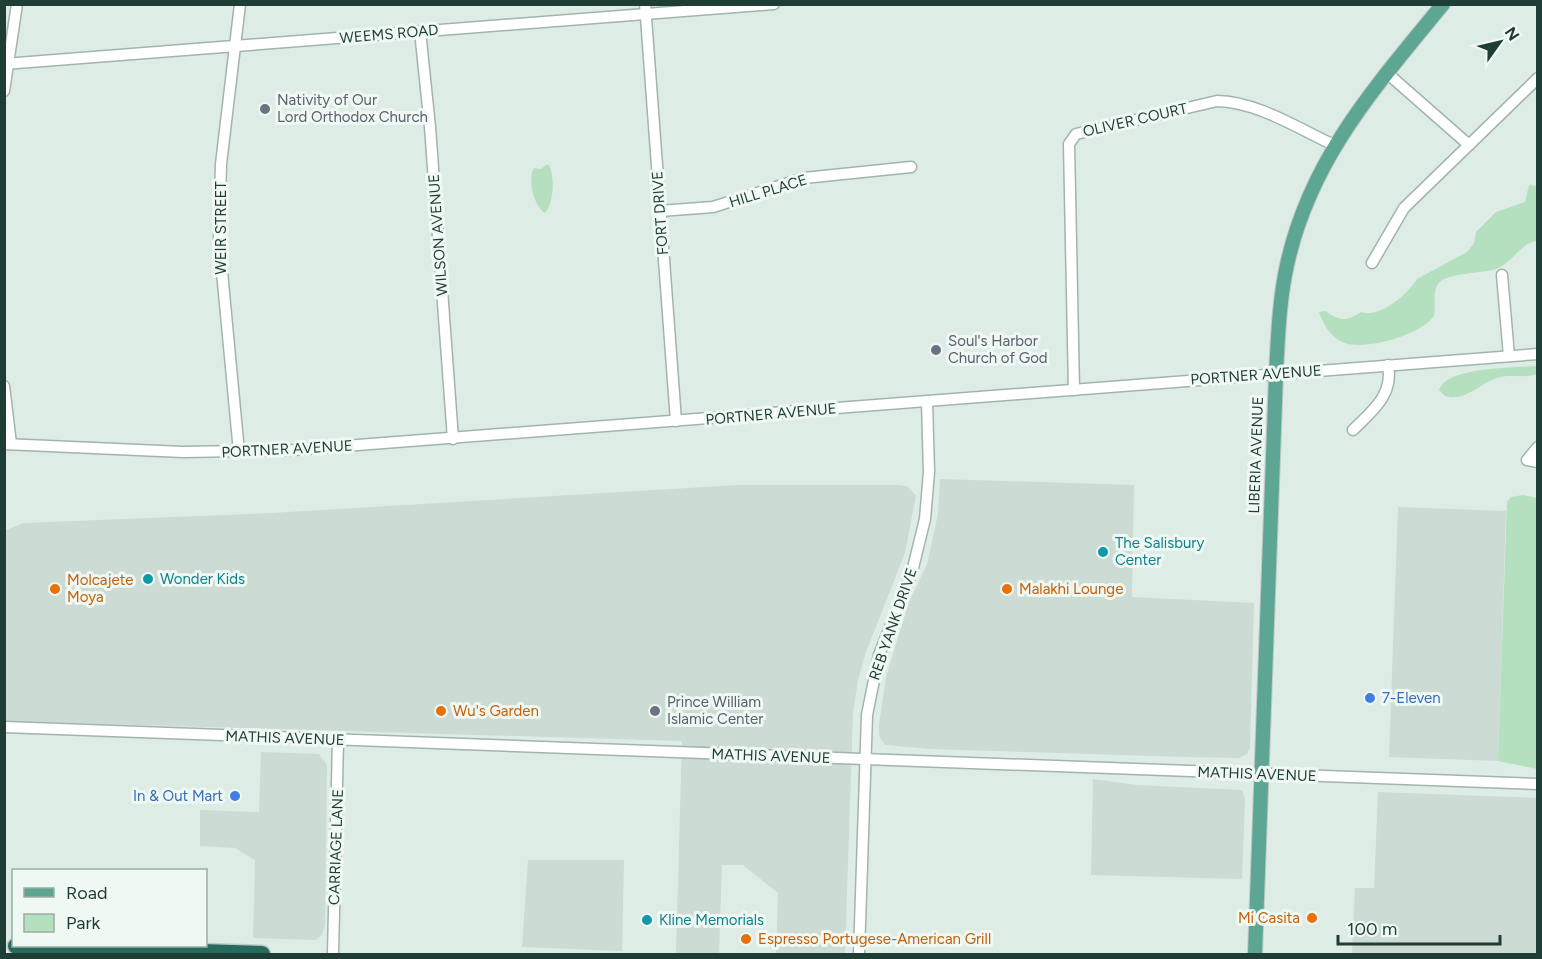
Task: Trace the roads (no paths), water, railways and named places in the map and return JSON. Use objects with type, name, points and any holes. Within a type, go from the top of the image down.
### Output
[{"type":"highway","points":[[70,947],[262,954]]},
{"type":"main road","name":"LIBERIA AVENUE","points":[[1255,954],[1276,374],[1281,298],[1287,264],[1304,207],[1334,145],[1355,112],[1443,4]]},
{"type":"street","points":[[4,90],[16,4]]},
{"type":"street","name":"WEIR STREET","points":[[238,452],[219,240],[221,164],[233,47],[240,4]]},
{"type":"street","name":"WEEMS ROAD","points":[[7,64],[233,47],[646,10],[774,4]]},
{"type":"street","name":"FORT DRIVE","points":[[646,10],[676,422]]},
{"type":"street","name":"WILSON AVENUE","points":[[420,31],[430,127],[453,439]]},
{"type":"street","points":[[1387,73],[1446,122],[1469,145]]},
{"type":"street","points":[[1372,263],[1404,208],[1538,78]]},
{"type":"street","name":"OLIVER COURT","points":[[1074,390],[1070,144],[1076,134],[1217,101],[1226,101],[1257,108],[1334,145]]},
{"type":"street","name":"HILL PLACE","points":[[660,212],[713,207],[804,178],[911,166]]},
{"type":"street","points":[[1502,275],[1509,356]]},
{"type":"street","name":"PORTNER AVENUE","points":[[8,444],[238,452],[453,439],[1538,354]]},
{"type":"street","points":[[1353,430],[1386,394],[1389,385],[1388,365]]},
{"type":"street","points":[[4,386],[8,444]]},
{"type":"street","name":"REB YANK DRIVE","points":[[859,954],[864,759],[873,679],[914,564],[925,519],[929,472],[927,402]]},
{"type":"street","points":[[1538,447],[1527,460],[1538,462]]},
{"type":"street","name":"MATHIS AVENUE","points":[[4,727],[1538,784]]},
{"type":"street","name":"CARRIAGE LANE","points":[[333,954],[338,740]]},
{"type":"place","name":"Nativity of Our Lord Orthodox Church","points":[[265,109]]},
{"type":"place","name":"Soul's Harbor Church of God","points":[[936,350]]},
{"type":"place","name":"The Salisbury Center","points":[[1103,552]]},
{"type":"place","name":"Wonder Kids","points":[[148,579]]},
{"type":"place","name":"Molcajete Moya","points":[[55,589]]},
{"type":"place","name":"Malakhi Lounge","points":[[1007,589]]},
{"type":"place","name":"7-Eleven","points":[[1370,698]]},
{"type":"place","name":"Wu's Garden","points":[[441,711]]},
{"type":"place","name":"Prince William Islamic Center","points":[[655,711]]},
{"type":"place","name":"In & Out Mart","points":[[235,796]]},
{"type":"place","name":"Mi Casita","points":[[1312,918]]},
{"type":"place","name":"Kline Memorials","points":[[647,920]]},
{"type":"place","name":"Espresso Portugese-American Grill","points":[[746,939]]}]
